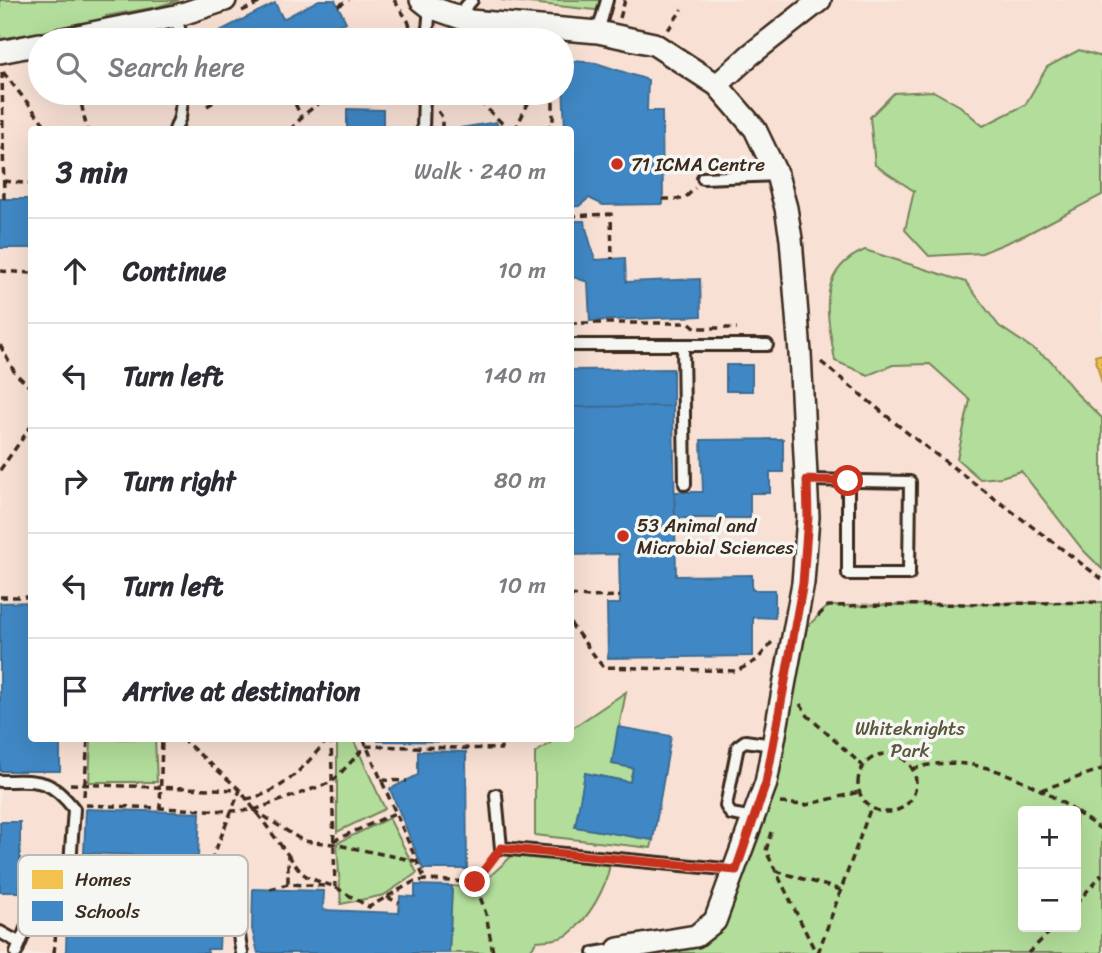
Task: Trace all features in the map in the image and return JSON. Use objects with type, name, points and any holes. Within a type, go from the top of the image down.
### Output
[{"type":"street","points":[[117,28],[176,16],[225,0]]},
{"type":"street","points":[[717,85],[750,55],[820,0]]},
{"type":"street","points":[[426,3],[457,16],[483,22],[552,28]]},
{"type":"street","points":[[574,30],[598,32],[654,44],[717,85],[755,129],[777,175],[791,239],[807,480],[808,517],[803,583],[762,814],[715,921],[696,936],[618,949]]},
{"type":"street","points":[[1,61],[28,49]]},
{"type":"lane","points":[[457,16],[472,0]]},
{"type":"lane","points":[[598,32],[607,0]]},
{"type":"lane","points":[[426,3],[427,28]]},
{"type":"lane","points":[[176,16],[179,28]]},
{"type":"lane","points":[[177,126],[182,105]]},
{"type":"lane","points":[[423,126],[424,105]]},
{"type":"lane","points":[[703,178],[777,175]]},
{"type":"lane","points":[[574,345],[767,345]]},
{"type":"lane","points":[[683,346],[685,484]]},
{"type":"lane","points":[[807,480],[910,482],[909,574],[848,573],[848,481]]},
{"type":"lane","points":[[762,814],[732,814],[726,806],[738,746],[745,741],[773,745]]},
{"type":"lane","points":[[0,781],[47,783],[63,795],[74,809],[71,855]]},
{"type":"lane","points":[[496,795],[501,848],[736,870]]},
{"type":"lane","points":[[0,932],[18,948]]},
{"type":"lane","points":[[594,953],[618,949]]},
{"type":"path","points":[[338,6],[349,0]]},
{"type":"path","points":[[394,0],[410,28]]},
{"type":"path","points":[[618,23],[625,0]]},
{"type":"path","points":[[663,37],[682,9]]},
{"type":"path","points":[[1,61],[28,100]]},
{"type":"path","points":[[1,61],[4,199]]},
{"type":"path","points":[[32,105],[46,126]]},
{"type":"path","points":[[82,105],[86,126]]},
{"type":"path","points":[[296,105],[301,117]]},
{"type":"path","points":[[293,126],[316,105]]},
{"type":"path","points":[[483,105],[505,126]]},
{"type":"path","points":[[517,126],[527,105]]},
{"type":"path","points":[[550,126],[553,122],[553,105]]},
{"type":"path","points":[[663,199],[684,199],[703,178]]},
{"type":"path","points":[[4,181],[28,184]]},
{"type":"path","points":[[574,216],[611,215],[612,259]]},
{"type":"path","points":[[0,271],[28,273]]},
{"type":"path","points":[[0,345],[15,373],[28,385]]},
{"type":"path","points":[[820,361],[910,435],[1102,579]]},
{"type":"path","points":[[0,470],[28,431]]},
{"type":"path","points":[[574,595],[620,596]]},
{"type":"path","points":[[0,597],[28,597]]},
{"type":"path","points":[[811,622],[828,606],[1102,602]]},
{"type":"path","points":[[574,627],[603,667],[737,671],[757,660],[772,641]]},
{"type":"path","points":[[785,681],[808,716],[863,766]]},
{"type":"path","points":[[160,809],[162,742]]},
{"type":"path","points":[[186,742],[240,790],[301,872],[309,878],[335,887],[370,909],[413,882],[475,882]]},
{"type":"path","points":[[246,799],[283,786],[326,742]]},
{"type":"path","points":[[330,742],[335,887]]},
{"type":"path","points":[[364,742],[425,880]]},
{"type":"path","points":[[83,805],[254,810],[332,782],[366,747],[500,749],[501,742]]},
{"type":"path","points":[[885,754],[902,758],[912,769],[916,782],[910,800],[894,811],[884,812],[866,804],[859,792],[858,777],[863,766],[876,756],[885,754]]},
{"type":"path","points":[[912,769],[931,763],[974,764],[1017,778],[1066,806]]},
{"type":"path","points":[[1041,790],[1102,769]]},
{"type":"path","points":[[381,780],[407,780]]},
{"type":"path","points":[[63,795],[69,784],[240,790]]},
{"type":"path","points":[[214,855],[240,790]]},
{"type":"path","points":[[817,953],[766,851],[762,814],[777,803],[806,805],[859,792]]},
{"type":"path","points":[[817,953],[871,807]]},
{"type":"path","points":[[254,810],[303,841],[333,842],[416,861]]},
{"type":"path","points":[[333,842],[395,813]]},
{"type":"path","points":[[1081,816],[1102,830]]},
{"type":"path","points":[[475,882],[501,848]]},
{"type":"path","points":[[288,855],[289,884]]},
{"type":"path","points":[[776,871],[841,890]]},
{"type":"path","points":[[1081,899],[1102,874]]},
{"type":"path","points":[[475,882],[486,914],[493,953]]},
{"type":"path","points":[[271,889],[289,884],[335,887]]},
{"type":"path","points":[[387,897],[399,903]]},
{"type":"path","points":[[1028,953],[1050,932]]},
{"type":"shaded area","points":[[0,0],[1102,0],[1102,953],[0,953]]},
{"type":"green space","points":[[0,0],[179,0],[157,7],[106,16],[110,28],[28,28],[28,34],[0,39]]},
{"type":"green space","points":[[501,0],[602,0],[602,6],[595,10]]},
{"type":"green space","points":[[1079,50],[1102,57],[1102,195],[1025,235],[982,253],[929,256],[905,230],[914,191],[875,165],[870,117],[894,93],[933,91],[960,106],[983,126],[1025,105],[1047,67]]},
{"type":"green space","points":[[865,250],[966,282],[999,326],[1051,361],[1076,393],[1102,418],[1102,569],[1083,550],[1021,471],[980,479],[957,459],[970,400],[930,364],[893,365],[868,375],[835,361],[828,312],[831,283],[838,270],[849,259]]},
{"type":"green space","name":"Whiteknights Park","points":[[1102,602],[1102,953],[619,953],[715,921],[803,631],[828,606]]},
{"type":"green space","points":[[626,692],[612,764],[633,768],[630,782],[585,774],[576,827],[653,840],[651,848],[535,835],[535,753],[552,742],[574,742],[574,727]]},
{"type":"green space","points":[[91,742],[155,742],[157,782],[89,782]]},
{"type":"green space","points":[[337,742],[354,742],[385,809],[337,832]]},
{"type":"green space","points":[[389,818],[417,873],[384,895],[341,904],[337,843]]},
{"type":"green space","points":[[515,853],[610,864],[596,902],[583,920],[566,936],[537,941],[528,953],[449,953],[452,886],[477,888]]},
{"type":"building: Homes","points":[[1102,354],[1102,384],[1095,356]]},
{"type":"building: Schools","points":[[319,0],[335,0],[346,22],[334,28],[226,28],[275,3],[283,19]]},
{"type":"building: Schools","name":"71 ICMA Centre","points":[[574,61],[596,63],[648,80],[647,111],[662,111],[663,204],[603,205],[589,198],[574,207],[574,126],[565,126],[564,105],[574,105]]},
{"type":"building: Schools","points":[[347,109],[383,110],[383,126],[347,126]]},
{"type":"building: Schools","points":[[496,122],[498,126],[472,126]]},
{"type":"building: Schools","points":[[0,199],[28,199],[28,248],[0,248]]},
{"type":"building: Schools","points":[[574,221],[584,221],[595,260],[625,258],[626,282],[700,279],[701,316],[590,321],[588,282],[574,277]]},
{"type":"building: Schools","points":[[726,365],[752,365],[752,391],[726,391]]},
{"type":"building: Schools","points":[[673,369],[673,406],[574,407],[574,370]]},
{"type":"building: Schools","name":"53 Animal and Microbial Sciences","points":[[673,406],[676,576],[752,575],[752,590],[775,590],[775,618],[753,617],[753,656],[608,658],[607,604],[620,604],[619,554],[574,555],[574,407]]},
{"type":"building: Schools","points":[[783,439],[783,472],[770,472],[770,493],[750,493],[750,518],[675,518],[674,492],[703,492],[701,440]]},
{"type":"building: Schools","points":[[28,602],[28,742],[60,742],[60,771],[0,771],[0,603]]},
{"type":"building: Schools","points":[[618,727],[671,736],[653,840],[575,827],[585,773],[630,782],[633,768],[612,764]]},
{"type":"building: Schools","points":[[418,751],[466,752],[467,869],[423,869],[390,789],[418,775]]},
{"type":"building: Schools","points":[[86,809],[200,813],[198,855],[84,853]]},
{"type":"building: Schools","points":[[0,822],[20,822],[18,892],[0,892]]},
{"type":"building: Schools","points":[[415,885],[452,886],[449,953],[258,953],[252,929],[253,889],[324,891],[323,910],[399,913],[400,896],[415,897]]},
{"type":"building: Schools","points":[[66,936],[220,936],[219,949],[207,949],[208,953],[66,952]]},
{"type":"place","name":"71 ICMA Centre","points":[[617,164]]},
{"type":"place","name":"53 Animal and Microbial Sciences","points":[[623,536]]},
{"type":"route","points":[[475,882],[501,848],[736,870],[766,783],[803,583],[808,517],[807,480],[848,481]]}]
